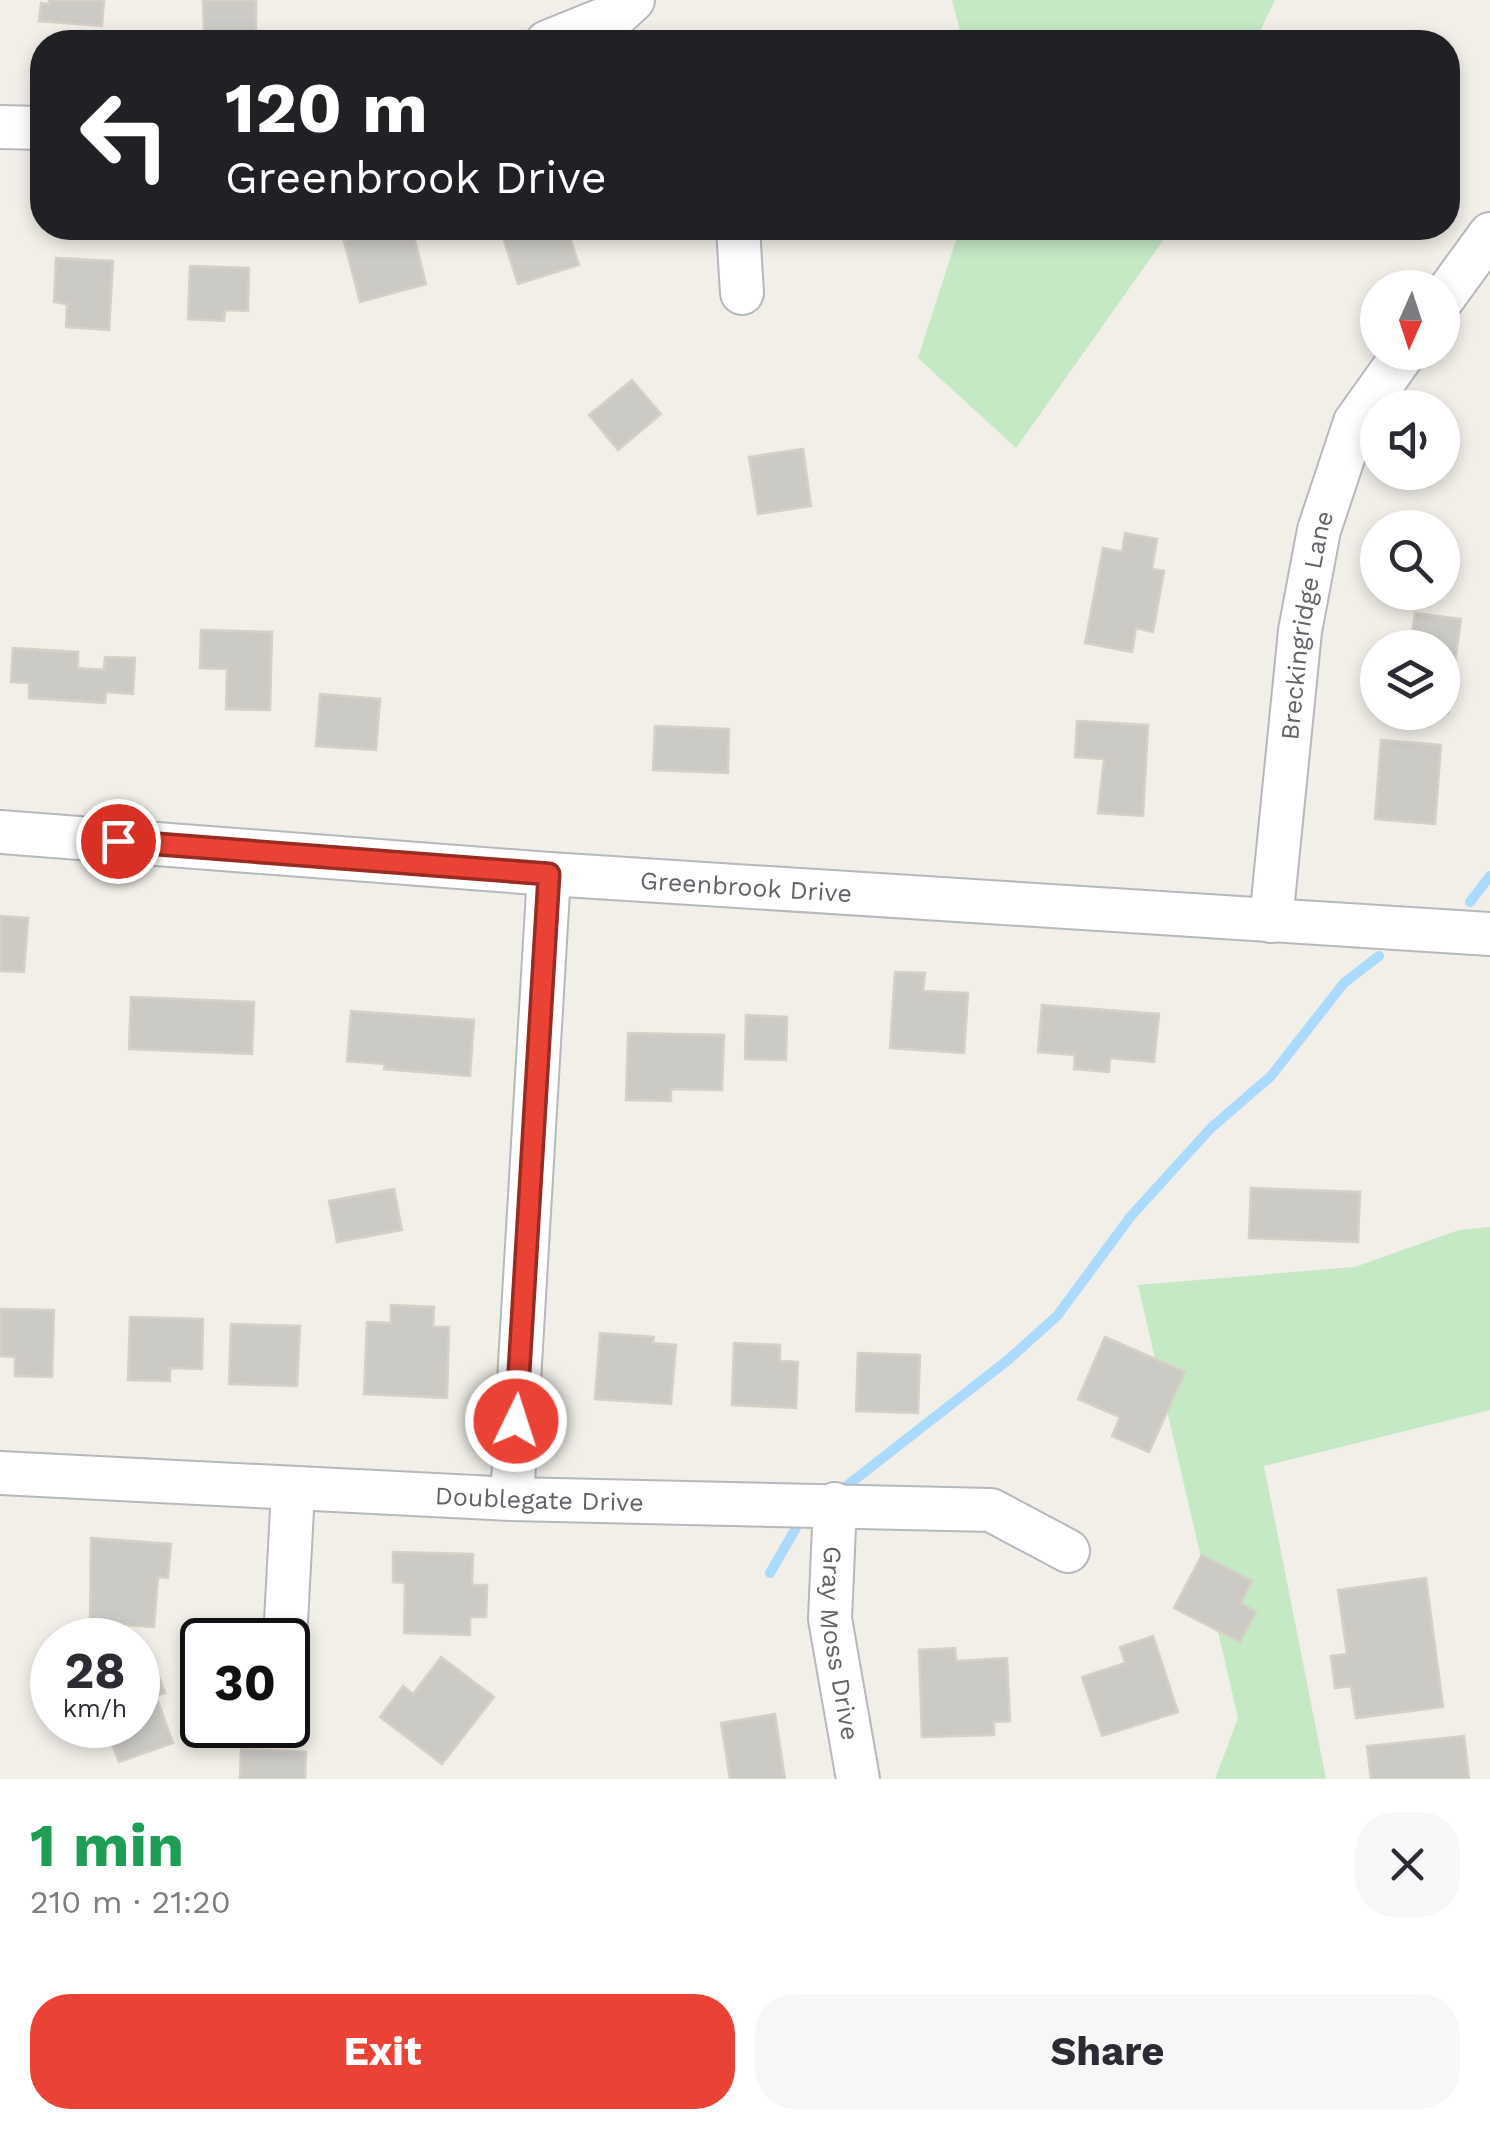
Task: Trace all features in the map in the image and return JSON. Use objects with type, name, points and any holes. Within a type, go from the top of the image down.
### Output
[{"type":"street","points":[[590,30],[629,19]]},
{"type":"street","points":[[0,127],[30,128]]},
{"type":"street","points":[[1460,275],[1490,234]]},
{"type":"street","points":[[739,240],[742,293]]},
{"type":"street","name":"Breckingridge Lane","points":[[1271,922],[1300,631],[1320,530],[1355,422],[1392,370]]},
{"type":"street","name":"Greenbrook Drive","points":[[0,832],[549,874],[1490,934]]},
{"type":"street","points":[[512,1499],[549,874]]},
{"type":"street","name":"Doublegate Drive","points":[[0,1473],[512,1499],[991,1510],[1068,1551]]},
{"type":"street","points":[[285,1618],[293,1490]]},
{"type":"street","name":"Gray Moss Drive","points":[[835,1504],[830,1619],[858,1779]]},
{"type":"green space","points":[[952,0],[1275,0],[1261,30],[960,30]]},
{"type":"green space","points":[[956,240],[1163,240],[1016,448],[918,358]]},
{"type":"green space","points":[[1490,1227],[1490,1410],[1264,1466],[1326,1779],[1215,1779],[1238,1718],[1138,1285],[1355,1267],[1459,1230]]},
{"type":"building","points":[[49,0],[104,0],[102,26],[39,21],[41,3],[49,4]]},
{"type":"building","points":[[203,0],[256,0],[256,30],[204,30]]},
{"type":"building","points":[[415,240],[426,284],[360,302],[344,241]]},
{"type":"building","points":[[504,240],[571,240],[579,265],[518,284]]},
{"type":"building","points":[[56,258],[113,261],[109,330],[66,327],[67,304],[54,302]]},
{"type":"building","points":[[190,266],[249,268],[248,311],[225,310],[224,321],[188,319]]},
{"type":"building","points":[[632,380],[661,414],[618,450],[589,415]]},
{"type":"building","points":[[803,449],[811,506],[758,514],[749,457]]},
{"type":"building","points":[[1125,533],[1157,539],[1152,569],[1164,571],[1153,632],[1136,628],[1132,652],[1085,643],[1103,548],[1122,552]]},
{"type":"building","points":[[1415,613],[1461,619],[1459,630],[1412,630]]},
{"type":"building","points":[[201,630],[272,632],[270,710],[226,709],[227,669],[200,668]]},
{"type":"building","points":[[13,648],[78,652],[78,668],[104,670],[105,657],[135,658],[133,694],[106,692],[105,703],[29,698],[29,683],[11,682]]},
{"type":"building","points":[[320,694],[380,699],[376,750],[316,746]]},
{"type":"building","points":[[1077,721],[1148,725],[1143,816],[1098,813],[1104,759],[1075,757]]},
{"type":"building","points":[[655,726],[729,729],[728,773],[653,770]]},
{"type":"building","points":[[1381,740],[1441,745],[1435,824],[1375,819]]},
{"type":"building","points":[[0,916],[28,918],[24,972],[0,971]]},
{"type":"building","points":[[895,972],[925,973],[923,991],[968,993],[964,1053],[890,1048]]},
{"type":"building","points":[[131,997],[254,1002],[252,1054],[129,1049]]},
{"type":"building","points":[[1042,1005],[1159,1014],[1154,1062],[1110,1058],[1109,1072],[1074,1069],[1075,1055],[1038,1052]]},
{"type":"building","points":[[351,1011],[474,1020],[470,1076],[384,1069],[385,1064],[347,1061]]},
{"type":"building","points":[[746,1015],[787,1017],[786,1060],[745,1059]]},
{"type":"building","points":[[628,1033],[724,1035],[722,1090],[671,1089],[671,1101],[626,1100]]},
{"type":"building","points":[[1251,1188],[1360,1192],[1358,1242],[1249,1238]]},
{"type":"building","points":[[394,1189],[402,1230],[337,1242],[329,1201]]},
{"type":"building","points":[[391,1305],[434,1307],[433,1327],[449,1327],[447,1398],[364,1394],[367,1322],[391,1323]]},
{"type":"building","points":[[0,1309],[54,1310],[52,1377],[15,1376],[15,1357],[0,1356]]},
{"type":"building","points":[[130,1317],[203,1319],[202,1369],[170,1368],[170,1381],[128,1380]]},
{"type":"building","points":[[231,1324],[300,1326],[297,1386],[229,1384]]},
{"type":"building","points":[[600,1333],[654,1337],[653,1343],[676,1345],[671,1404],[595,1399]]},
{"type":"building","points":[[1105,1337],[1185,1372],[1149,1452],[1112,1436],[1120,1417],[1078,1399]]},
{"type":"building","points":[[734,1343],[780,1345],[780,1361],[798,1362],[796,1408],[732,1405]]},
{"type":"building","points":[[858,1353],[920,1355],[918,1413],[856,1411]]},
{"type":"building","points":[[91,1538],[171,1544],[168,1578],[158,1577],[155,1618],[90,1618]]},
{"type":"building","points":[[393,1552],[473,1554],[472,1585],[487,1585],[486,1617],[470,1617],[470,1635],[404,1633],[405,1583],[393,1582]]},
{"type":"building","points":[[1202,1555],[1252,1581],[1241,1603],[1256,1612],[1240,1642],[1174,1608]]},
{"type":"building","points":[[1426,1578],[1443,1707],[1356,1718],[1351,1686],[1335,1688],[1331,1656],[1347,1654],[1338,1590]]},
{"type":"building","points":[[1153,1636],[1178,1712],[1102,1736],[1082,1677],[1125,1663],[1120,1647]]},
{"type":"building","points":[[955,1648],[956,1661],[1007,1658],[1010,1721],[994,1722],[994,1735],[922,1737],[919,1650]]},
{"type":"building","points":[[441,1657],[494,1697],[442,1764],[380,1717],[403,1686],[413,1694]]},
{"type":"building","points":[[160,1707],[173,1743],[160,1748]]},
{"type":"building","points":[[775,1714],[785,1779],[730,1779],[721,1723]]},
{"type":"building","points":[[1464,1736],[1469,1779],[1371,1779],[1367,1746]]},
{"type":"building","points":[[114,1748],[159,1748],[119,1762]]},
{"type":"building","points":[[241,1749],[306,1752],[305,1779],[240,1779]]},
{"type":"waterway","points":[[1470,902],[1490,876]]},
{"type":"waterway","points":[[844,1488],[1008,1360],[1057,1316],[1131,1216],[1211,1128],[1271,1076],[1344,983],[1379,956]]},
{"type":"waterway","points":[[770,1573],[796,1528]]},
{"type":"route","points":[[118,841],[549,874],[516,1421]]}]
